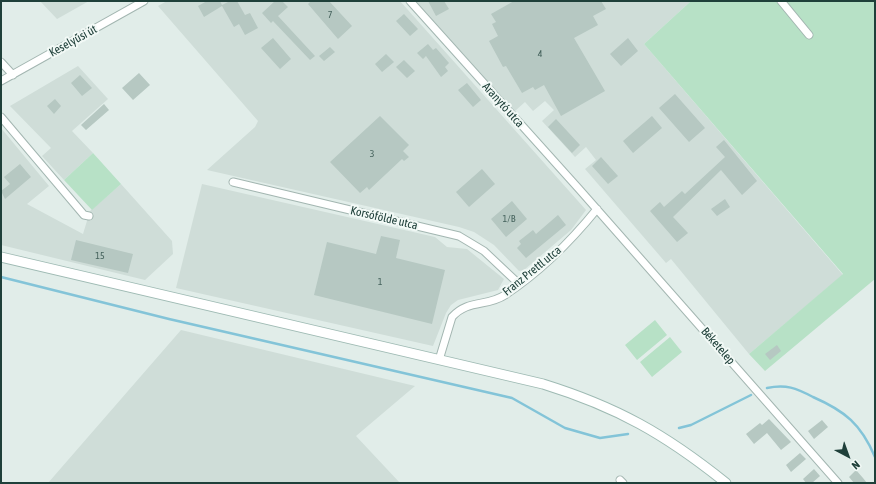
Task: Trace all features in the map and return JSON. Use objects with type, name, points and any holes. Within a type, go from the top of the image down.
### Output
[{"type":"main road","points":[[1,257],[543,384],[605,406],[637,421],[672,442],[726,483]]},
{"type":"street","name":"Keselyűsi út","points":[[1,81],[144,1]]},
{"type":"street","name":"Aranytó utca","points":[[410,1],[597,209]]},
{"type":"street","points":[[781,1],[809,35]]},
{"type":"street","points":[[1,62],[13,75]]},
{"type":"street","points":[[1,117],[84,215],[89,216]]},
{"type":"street","name":"Korsófölde utca","points":[[233,182],[459,236],[484,251],[519,284]]},
{"type":"street","name":"Franz Prettl utca","points":[[439,360],[452,317],[457,312],[466,306],[503,296],[519,284],[576,234],[597,209]]},
{"type":"street","name":"Béketelep","points":[[597,209],[838,483]]},
{"type":"shaded area","points":[[40,1],[89,1],[57,19]]},
{"type":"shaded area","points":[[167,1],[400,1],[586,210],[571,230],[524,270],[519,271],[494,245],[474,232],[459,227],[207,170],[255,127],[258,121],[158,6]]},
{"type":"shaded area","points":[[415,1],[691,1],[644,44],[843,275],[749,354],[671,259],[666,263],[585,169],[596,160],[586,147],[575,157],[542,121],[554,110],[545,101],[533,111],[525,102],[515,111]]},
{"type":"shaded area","points":[[78,66],[108,99],[72,131],[93,153],[64,180],[42,156],[51,148],[10,106]]},
{"type":"shaded area","points":[[1,128],[49,186],[27,204],[83,234],[90,211],[121,184],[172,241],[173,254],[145,280],[1,245]]},
{"type":"shaded area","points":[[202,184],[435,237],[447,247],[467,249],[504,279],[498,290],[458,300],[451,305],[446,313],[433,346],[176,288]]},
{"type":"shaded area","points":[[181,330],[415,386],[356,436],[400,483],[48,483]]},
{"type":"green space","points":[[691,1],[875,1],[875,279],[765,371],[749,354],[843,274],[644,44]]},
{"type":"green space","points":[[93,153],[121,184],[92,210],[64,180]]},
{"type":"green space","points":[[655,320],[667,335],[637,360],[625,345]]},
{"type":"green space","points":[[670,337],[682,352],[652,377],[640,362]]},
{"type":"building","points":[[207,1],[220,1],[222,5],[230,1],[237,1],[245,15],[250,13],[258,28],[245,35],[239,24],[234,27],[222,6],[204,17],[198,6]]},
{"type":"building","points":[[275,1],[282,1],[288,7],[278,16],[315,56],[310,60],[273,21],[271,23],[262,13]]},
{"type":"building","points":[[311,1],[329,1],[352,26],[338,39],[308,4]]},
{"type":"building","points":[[428,1],[444,1],[449,9],[436,16]]},
{"type":"building","points":[[514,1],[601,1],[606,9],[593,16],[598,25],[574,38],[605,91],[561,116],[544,85],[535,90],[533,87],[522,93],[506,66],[503,67],[489,41],[498,36],[492,24],[496,22],[491,14]]},
{"type":"building","points":[[404,14],[418,29],[410,36],[396,21]]},
{"type":"building","points":[[273,38],[291,59],[280,69],[261,48]]},
{"type":"building","points":[[628,38],[638,51],[621,66],[610,54]]},
{"type":"building","points":[[428,44],[433,50],[436,48],[449,63],[445,67],[448,71],[441,77],[426,56],[423,59],[417,53]]},
{"type":"building","points":[[330,47],[335,52],[324,61],[319,56]]},
{"type":"building","points":[[386,54],[394,62],[382,72],[375,64]]},
{"type":"building","points":[[404,60],[415,71],[407,78],[396,67]]},
{"type":"building","points":[[139,73],[150,85],[133,100],[122,88]]},
{"type":"building","points":[[80,75],[92,88],[82,96],[71,83]]},
{"type":"building","points":[[467,83],[481,100],[473,107],[458,90]]},
{"type":"building","points":[[675,94],[705,128],[689,142],[659,108]]},
{"type":"building","points":[[55,99],[61,106],[54,114],[47,106]]},
{"type":"building","points":[[104,104],[109,110],[86,130],[81,125]]},
{"type":"building","points":[[380,116],[409,145],[403,151],[409,157],[404,161],[402,159],[369,190],[367,187],[360,193],[330,162]]},
{"type":"building","points":[[652,116],[662,128],[633,153],[623,141]]},
{"type":"building","points":[[556,119],[580,145],[572,153],[548,127]]},
{"type":"building","points":[[724,140],[757,181],[742,195],[721,170],[673,217],[688,233],[677,242],[650,211],[660,202],[664,207],[682,191],[685,194],[725,157],[716,147]]},
{"type":"building","points":[[601,157],[618,176],[608,184],[592,166]]},
{"type":"building","points":[[20,164],[31,177],[5,199],[1,191],[10,184],[4,177]]},
{"type":"building","points":[[482,169],[495,184],[469,207],[456,192]]},
{"type":"building","points":[[725,199],[730,207],[717,216],[711,209]]},
{"type":"building","points":[[512,201],[527,219],[506,237],[491,219]]},
{"type":"building","points":[[558,215],[566,225],[526,258],[517,248],[521,244],[519,241],[533,230],[536,234]]},
{"type":"building","points":[[381,236],[400,240],[396,258],[445,270],[432,324],[314,295],[327,242],[376,254]]},
{"type":"building","points":[[76,240],[133,254],[128,273],[71,260]]},
{"type":"building","points":[[777,345],[781,351],[770,360],[765,354]]},
{"type":"building","points":[[769,419],[791,442],[781,450],[767,433],[754,444],[746,434],[760,423],[762,425]]},
{"type":"building","points":[[822,420],[828,427],[814,439],[808,431]]},
{"type":"building","points":[[800,453],[806,459],[791,472],[786,465]]},
{"type":"building","points":[[814,469],[820,476],[812,483],[806,483],[803,479]]},
{"type":"building","points":[[856,470],[867,483],[854,483],[849,477]]},
{"type":"waterway","points":[[1,277],[169,319],[512,398],[565,428],[600,438],[628,434]]},
{"type":"waterway","points":[[767,388],[780,386],[796,389],[843,413],[858,427],[875,457]]},
{"type":"waterway","points":[[679,428],[691,425],[751,395]]}]
